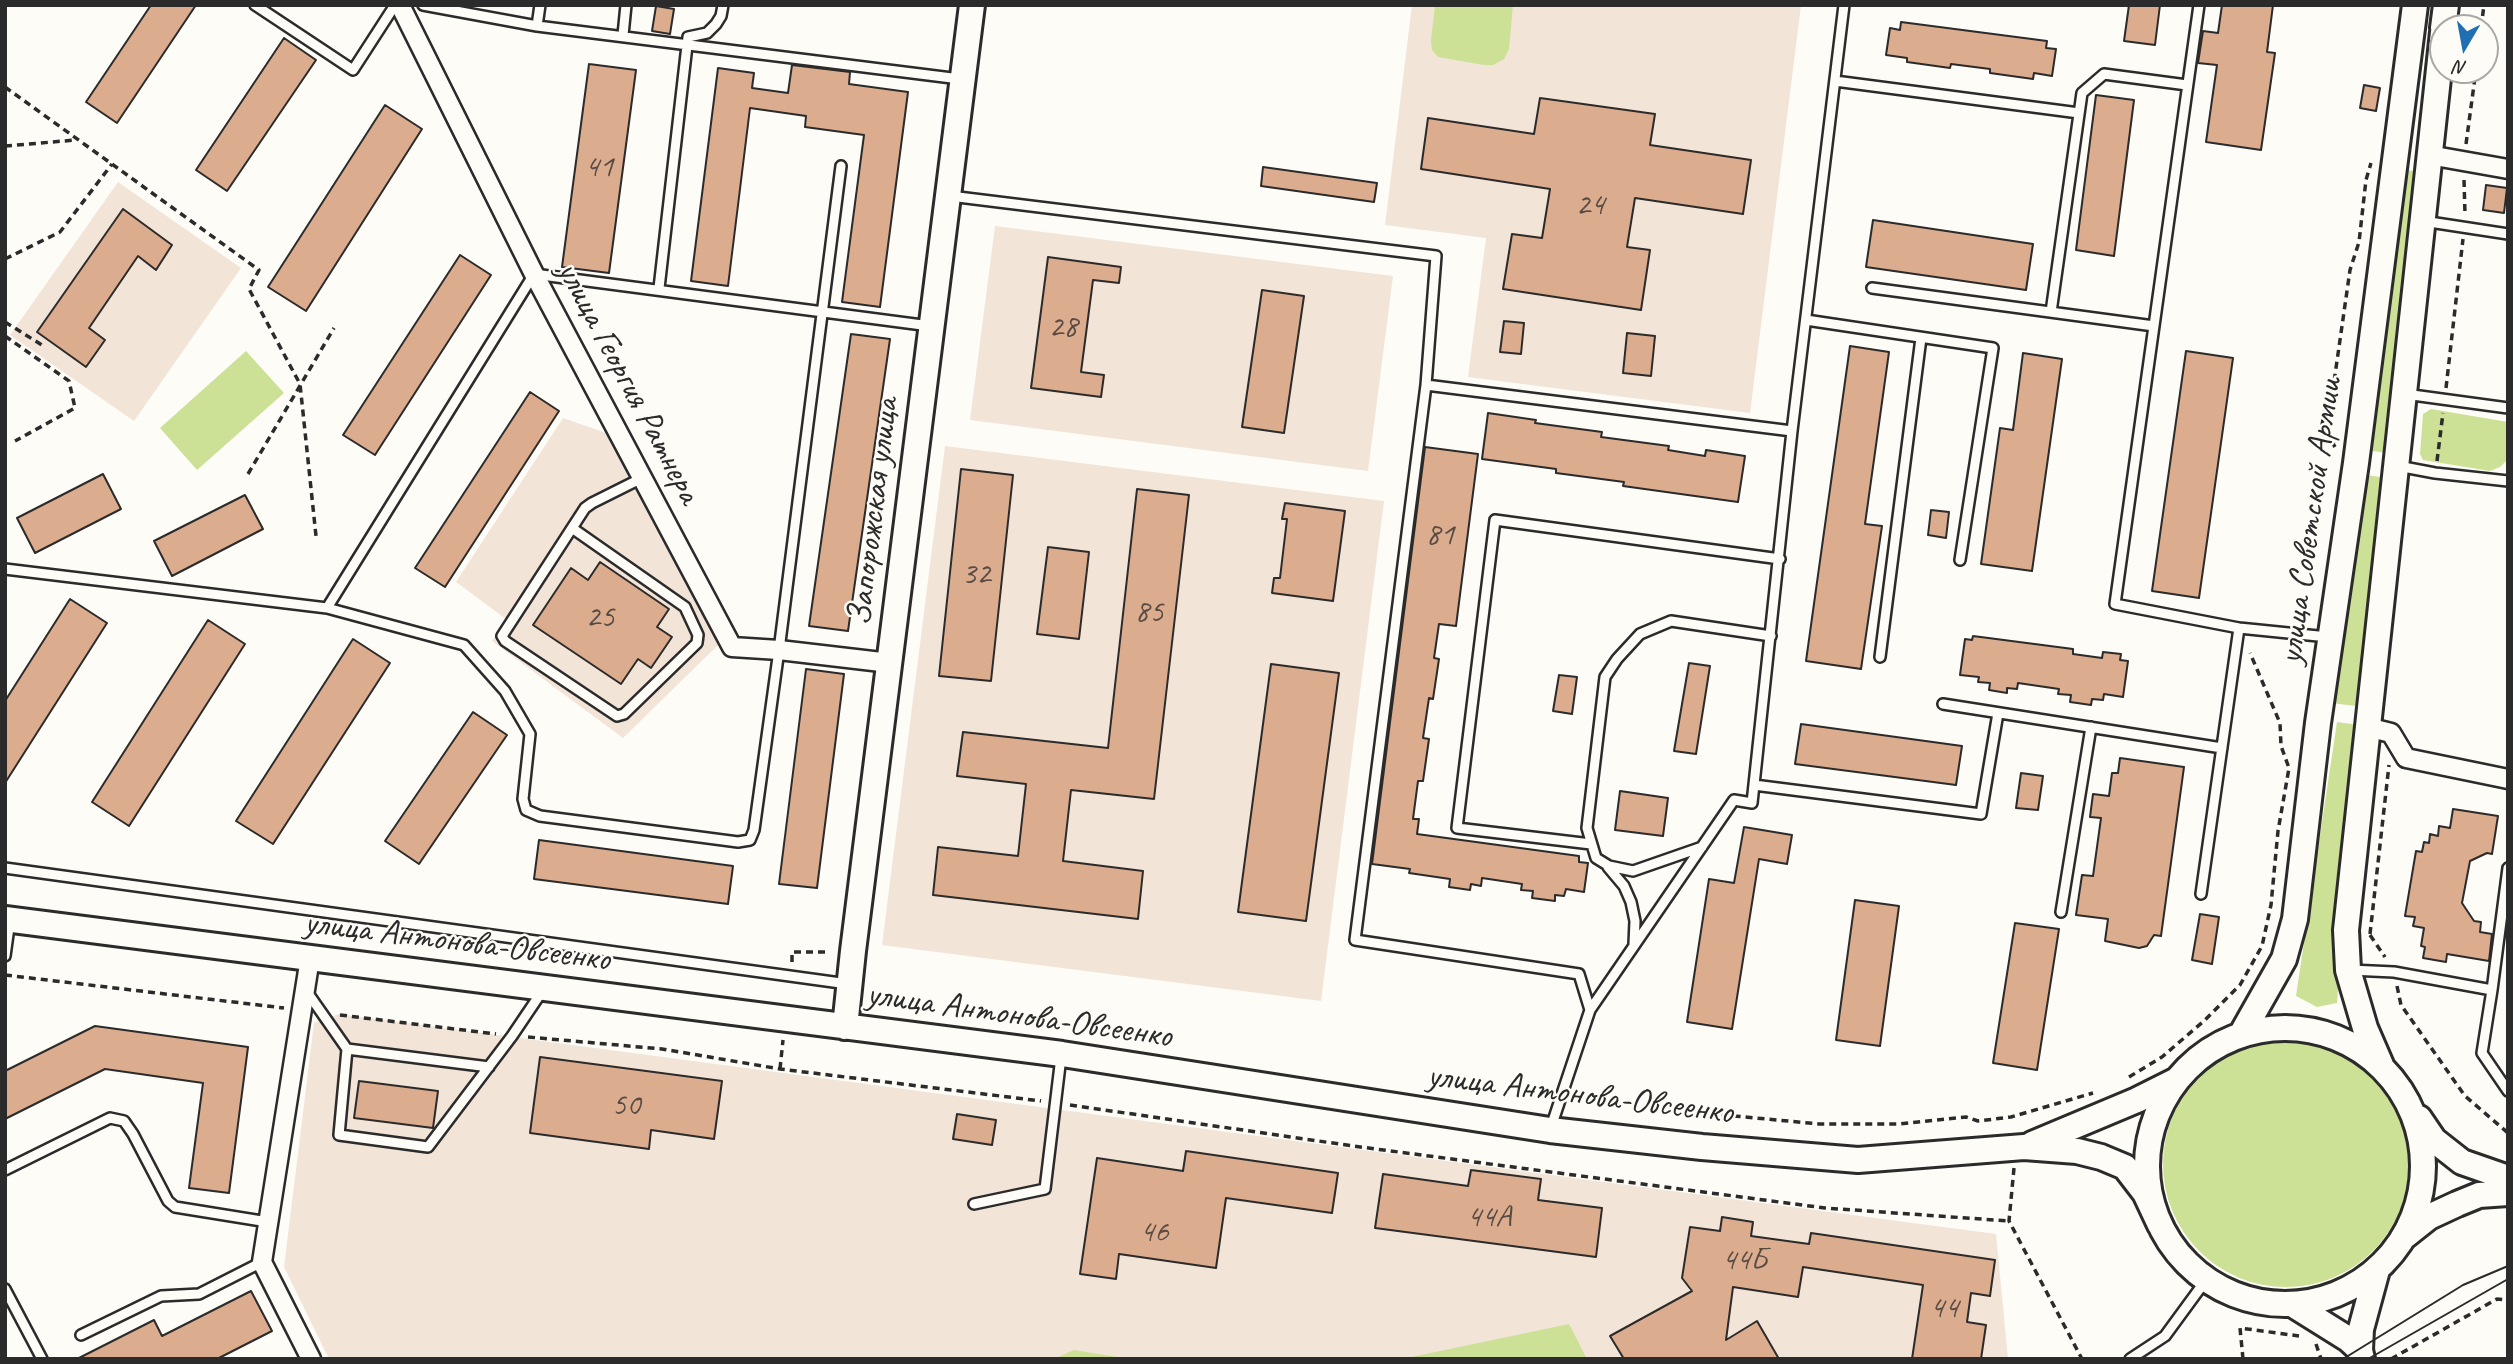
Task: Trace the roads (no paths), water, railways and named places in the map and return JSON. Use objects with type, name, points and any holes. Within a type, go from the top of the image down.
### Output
[{"type":"main road","name":"Запорожская улица","points":[[845,1027],[972,5]]},
{"type":"main road","name":"улица Советской Армии","points":[[2241,1035],[2284,959],[2295,919],[2318,723],[2332,637],[2346,456],[2383,157],[2415,5]]},
{"type":"main road","points":[[2437,84],[2346,930],[2348,970],[2365,1028],[2381,1065],[2434,1140],[2462,1162],[2508,1178]]},
{"type":"main road","points":[[2383,157],[2429,155]]},
{"type":"main road","points":[[2346,456],[2396,465]]},
{"type":"main road","name":"улица Антонова-Овсеенко","points":[[8,919],[1062,1054],[1550,1130],[1702,1147],[1858,1160],[2019,1148],[2077,1151],[2125,1167],[2145,1193],[2160,1225]]},
{"type":"main road","points":[[2381,1065],[2339,1038],[2314,1030],[2265,1028],[2222,1042],[2189,1065],[2176,1080],[2156,1114],[2147,1152],[2148,1189],[2160,1225],[2179,1255],[2206,1280],[2233,1294],[2262,1302],[2292,1304],[2337,1294],[2377,1270],[2405,1236],[2429,1217],[2479,1195],[2508,1193]]},
{"type":"main road","name":"улица Антонова-Овсеенко","points":[[2019,1148],[2137,1100],[2176,1080]]},
{"type":"main road","points":[[2405,1096],[2419,1130],[2424,1166],[2419,1202],[2405,1236]]},
{"type":"main road","points":[[2361,1354],[2361,1329],[2377,1270]]},
{"type":"main road","points":[[2292,1304],[2348,1339],[2361,1354]]},
{"type":"street","name":"улица Георгия Ратнера","points":[[398,5],[534,274],[732,647],[890,663]]},
{"type":"street","points":[[2429,155],[2508,169]]},
{"type":"street","points":[[2367,727],[2391,733],[2406,758],[2508,779]]},
{"type":"street","points":[[306,1357],[262,1262],[310,958]]},
{"type":"lane","points":[[255,5],[353,71],[398,5]]},
{"type":"lane","points":[[423,5],[537,26],[963,79]]},
{"type":"lane","points":[[537,26],[540,5]]},
{"type":"lane","points":[[623,35],[626,5]]},
{"type":"lane","points":[[659,288],[688,37],[707,33],[721,16],[723,5]]},
{"type":"lane","points":[[1550,1130],[1590,1010],[1734,800],[1752,803],[1792,431],[1844,5]]},
{"type":"lane","points":[[2199,5],[2115,604],[2239,628],[2332,637]]},
{"type":"lane","points":[[2051,312],[2082,93],[2104,74],[2187,85]]},
{"type":"lane","points":[[1835,81],[2079,113]]},
{"type":"lane","points":[[5,569],[327,608],[464,645],[505,691],[530,734],[523,799],[526,810],[540,816],[738,842],[750,840],[754,831],[779,650],[841,166]]},
{"type":"lane","points":[[948,196],[1436,256],[1426,385],[1355,940],[1579,974],[1590,1010]]},
{"type":"lane","points":[[2421,221],[2508,234]]},
{"type":"lane","points":[[327,608],[534,274],[659,288],[933,326]]},
{"type":"lane","points":[[1872,288],[2154,326]]},
{"type":"lane","points":[[1806,320],[1993,348],[1960,560]]},
{"type":"lane","points":[[1880,657],[1921,338]]},
{"type":"lane","points":[[1426,385],[1792,431]]},
{"type":"lane","points":[[2404,394],[2508,408]]},
{"type":"lane","points":[[2396,465],[2435,473],[2508,481]]},
{"type":"lane","points":[[572,528],[685,607],[698,635],[697,643],[624,715],[617,716],[505,641],[502,636],[572,528],[592,503],[642,478]]},
{"type":"lane","points":[[1591,844],[1457,828],[1495,520],[1780,559]]},
{"type":"lane","points":[[1702,847],[1633,871],[1609,866],[1596,858],[1587,828],[1605,677],[1616,659],[1640,634],[1671,621],[1771,636]]},
{"type":"lane","points":[[2201,894],[2239,628]]},
{"type":"lane","points":[[1943,704],[2222,748]]},
{"type":"lane","points":[[1754,785],[1981,814],[1998,713]]},
{"type":"lane","points":[[2061,912],[2091,727]]},
{"type":"lane","points":[[1604,863],[1624,886],[1631,902],[1634,945]]},
{"type":"lane","points":[[5,868],[849,985]]},
{"type":"lane","points":[[2508,868],[2482,1053],[2508,1091]]},
{"type":"lane","points":[[5,956],[8,919]]},
{"type":"lane","points":[[2348,970],[2394,972],[2491,990]]},
{"type":"lane","points":[[305,988],[347,1049],[339,1135],[428,1147],[512,1036],[544,988]]},
{"type":"lane","points":[[347,1049],[489,1067]]},
{"type":"lane","points":[[974,1204],[1045,1189],[1062,1054]]},
{"type":"lane","points":[[5,1170],[110,1118],[124,1121],[134,1134],[168,1201],[175,1207],[268,1222]]},
{"type":"lane","points":[[81,1335],[161,1296],[199,1294],[262,1262]]},
{"type":"lane","points":[[2130,1359],[2165,1336],[2206,1280]]},
{"type":"lane","points":[[5,1289],[41,1359]]},
{"type":"tram line","points":[[2343,1359],[2463,1285],[2508,1266]]},
{"type":"tram line","points":[[2368,1359],[2508,1279]]}]
